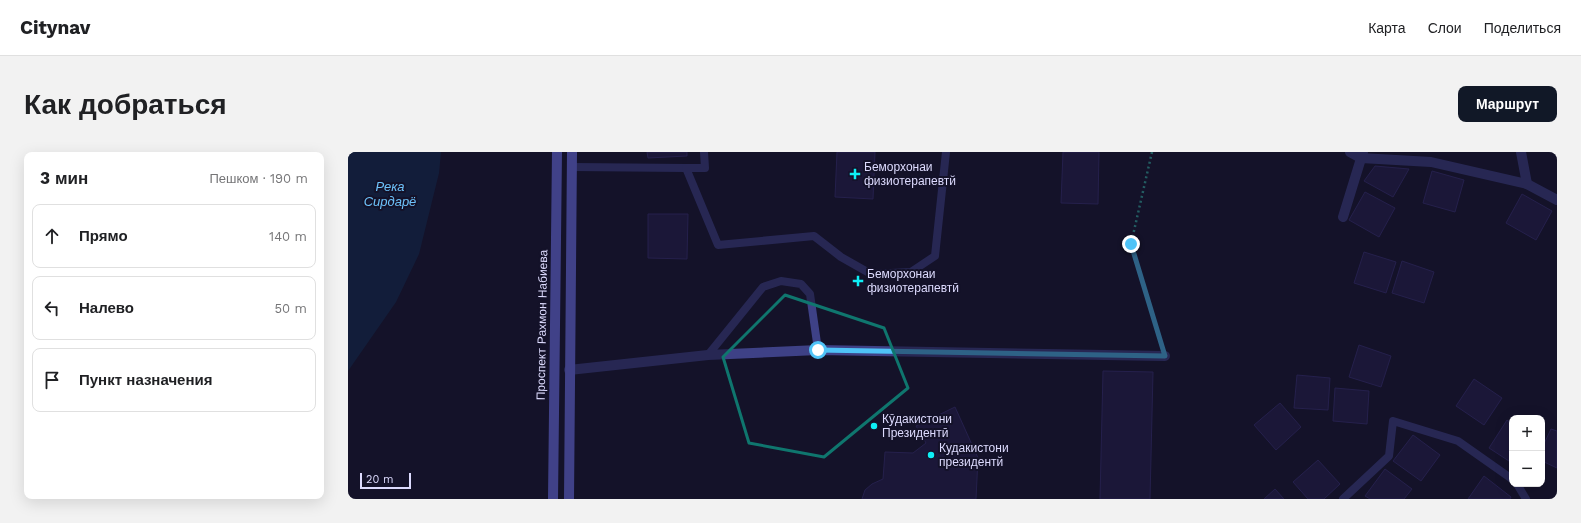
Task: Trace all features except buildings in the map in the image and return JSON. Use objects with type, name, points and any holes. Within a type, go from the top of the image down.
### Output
[{"type":"main road","name":"Проспект Рахмон Набиева","points":[[553,499],[557,152]]},
{"type":"main road","points":[[569,499],[572,152]]},
{"type":"street","points":[[1350,152],[1362,155],[1430,162],[1527,184],[1557,200]]},
{"type":"street","points":[[1521,152],[1527,184]]},
{"type":"street","points":[[1343,217],[1362,155]]},
{"type":"street","points":[[569,370],[708,355],[818,350],[1165,356]]},
{"type":"lane","points":[[572,167],[704,168],[704,152]]},
{"type":"lane","points":[[686,168],[718,245],[814,236],[841,257],[870,274],[910,272],[935,256],[946,152]]},
{"type":"lane","points":[[708,355],[763,287],[781,280],[802,284],[810,294],[818,350]]},
{"type":"lane","points":[[1343,499],[1389,456],[1393,421],[1458,441],[1509,477]]},
{"type":"lane","points":[[1518,487],[1526,499]]},
{"type":"path","points":[[1152,152],[1131,244],[1165,356]]},
{"type":"highlighted area","points":[[785,295],[884,328],[908,388],[824,457],[749,443],[723,357]]},
{"type":"water","name":"Река Сирдарё","points":[[348,152],[441,152],[439,173],[419,254],[396,302],[348,371]]},
{"type":"place","name":"Беморхонаи физиотерапевтй","points":[[855,174]]},
{"type":"place","name":"Беморхонаи физиотерапевтӣ","points":[[858,281]]},
{"type":"place","name":"Кӯдакистони Президентӣ","points":[[874,426]]},
{"type":"place","name":"Кудакистони президентй","points":[[931,455]]},
{"type":"route","points":[[818,350],[1165,356],[1131,244]]}]
